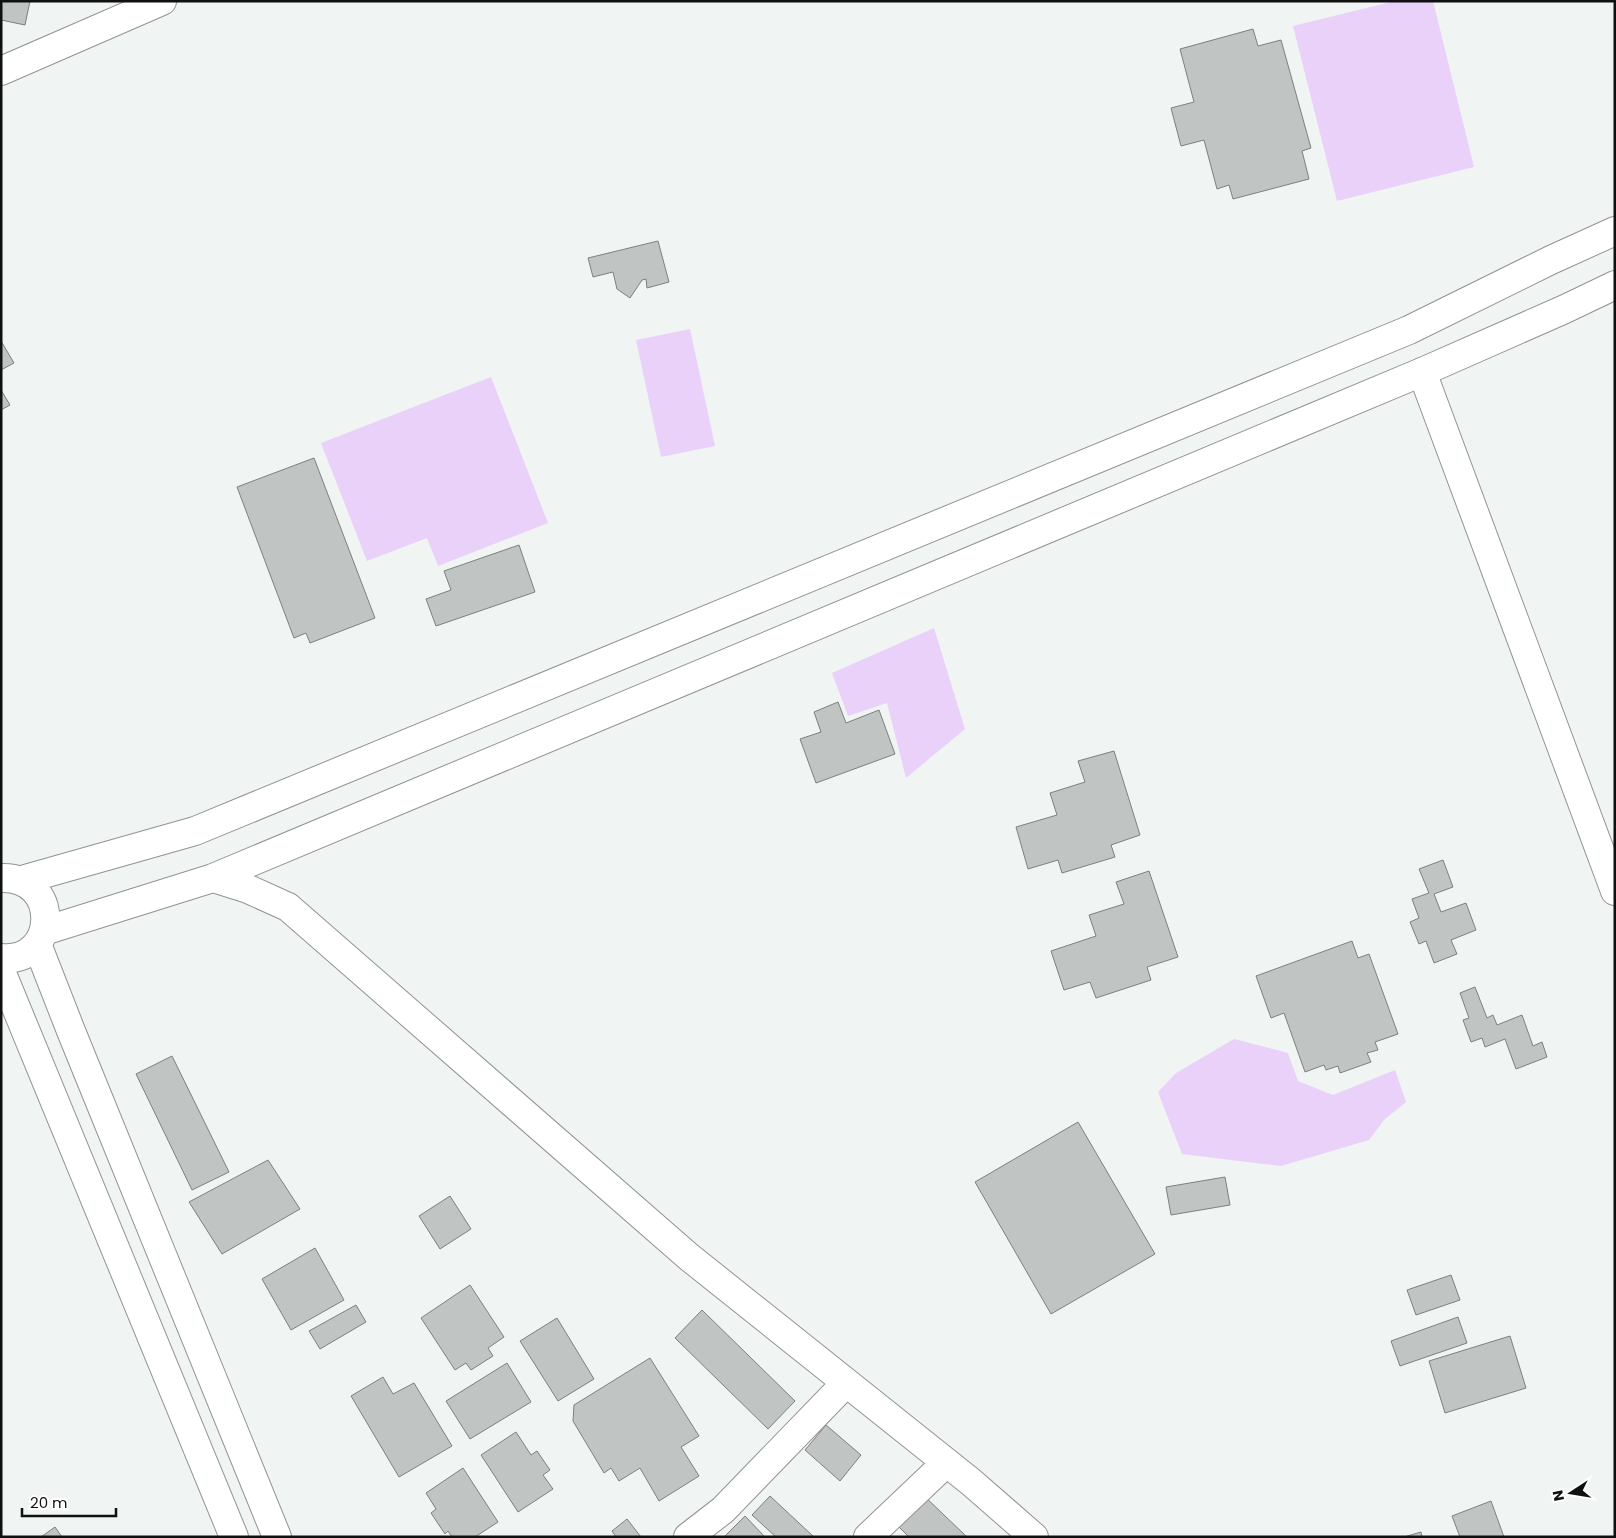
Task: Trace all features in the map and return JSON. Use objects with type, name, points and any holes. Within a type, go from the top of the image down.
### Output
[{"type":"street","points":[[1,71],[162,1]]},
{"type":"street","points":[[12,879],[195,831],[1400,334],[1615,231]]},
{"type":"street","points":[[41,937],[212,878],[1422,372],[1615,285]]},
{"type":"street","points":[[1422,372],[1615,891]]},
{"type":"street","points":[[212,878],[248,889],[288,907],[689,1258],[946,1463],[1027,1535]]},
{"type":"street","points":[[1,958],[18,957],[29,952],[41,937],[46,921],[43,901],[30,885],[12,879]]},
{"type":"street","points":[[41,937],[71,1031],[277,1537]]},
{"type":"street","points":[[1,971],[234,1537]]},
{"type":"street","points":[[688,1537],[723,1510],[846,1383]]},
{"type":"street","points":[[868,1537],[946,1463]]},
{"type":"shaded area","points":[[1395,1],[1433,1],[1474,167],[1337,201],[1293,26]]},
{"type":"shaded area","points":[[690,329],[715,446],[661,457],[636,340]]},
{"type":"shaded area","points":[[491,377],[548,523],[438,566],[427,538],[367,561],[321,443]]},
{"type":"shaded area","points":[[934,628],[965,729],[906,778],[887,703],[848,716],[832,673]]},
{"type":"shaded area","points":[[1234,1039],[1288,1053],[1298,1081],[1333,1095],[1395,1070],[1406,1102],[1384,1120],[1369,1140],[1281,1166],[1182,1154],[1158,1092],[1176,1073]]},
{"type":"building","points":[[1,1],[30,1],[25,25],[1,20]]},
{"type":"building","points":[[1253,29],[1258,46],[1281,40],[1311,148],[1302,151],[1309,179],[1233,199],[1229,185],[1217,189],[1204,140],[1181,146],[1171,108],[1194,102],[1180,49]]},
{"type":"building","points":[[658,241],[669,282],[647,288],[646,279],[642,280],[630,298],[617,289],[613,272],[593,277],[588,258]]},
{"type":"building","points":[[1,341],[14,363],[1,370]]},
{"type":"building","points":[[1,390],[10,405],[1,410]]},
{"type":"building","points":[[314,458],[375,618],[310,643],[306,633],[294,638],[237,487]]},
{"type":"building","points":[[519,545],[535,592],[436,626],[426,599],[451,590],[444,571]]},
{"type":"building","points":[[838,702],[846,723],[879,710],[895,754],[816,783],[800,739],[821,732],[814,712]]},
{"type":"building","points":[[1114,751],[1140,835],[1111,845],[1115,857],[1062,873],[1058,860],[1028,869],[1016,827],[1057,815],[1050,793],[1085,782],[1078,761]]},
{"type":"building","points":[[1443,860],[1453,887],[1434,894],[1441,912],[1466,903],[1476,930],[1451,940],[1457,954],[1434,963],[1426,941],[1419,944],[1410,922],[1419,918],[1412,899],[1429,893],[1419,869]]},
{"type":"building","points":[[1149,871],[1178,957],[1147,967],[1151,980],[1096,998],[1090,982],[1064,990],[1051,951],[1096,936],[1089,915],[1124,904],[1116,882]]},
{"type":"building","points":[[1352,941],[1358,958],[1369,954],[1398,1034],[1375,1042],[1378,1050],[1367,1053],[1371,1062],[1340,1073],[1338,1066],[1326,1070],[1324,1065],[1305,1072],[1284,1013],[1271,1018],[1256,976]]},
{"type":"building","points":[[1475,987],[1487,1018],[1493,1015],[1497,1025],[1522,1015],[1533,1046],[1542,1042],[1547,1057],[1516,1069],[1505,1039],[1485,1047],[1482,1038],[1471,1042],[1463,1020],[1469,1018],[1460,993]]},
{"type":"building","points":[[172,1056],[229,1172],[192,1190],[136,1074]]},
{"type":"building","points":[[1078,1122],[1155,1254],[1051,1314],[975,1182]]},
{"type":"building","points":[[268,1160],[300,1209],[222,1254],[189,1202]]},
{"type":"building","points":[[1225,1177],[1230,1205],[1171,1215],[1166,1187]]},
{"type":"building","points":[[450,1196],[471,1229],[440,1249],[419,1216]]},
{"type":"building","points":[[315,1248],[344,1300],[291,1330],[262,1279]]},
{"type":"building","points":[[1451,1275],[1460,1300],[1416,1315],[1407,1290]]},
{"type":"building","points":[[470,1285],[504,1337],[488,1348],[493,1356],[471,1370],[466,1363],[455,1370],[421,1318]]},
{"type":"building","points":[[356,1305],[366,1322],[320,1349],[309,1331]]},
{"type":"building","points":[[702,1310],[795,1401],[768,1429],[675,1338]]},
{"type":"building","points":[[1458,1317],[1467,1343],[1400,1366],[1391,1341]]},
{"type":"building","points":[[557,1318],[594,1379],[558,1401],[520,1341]]},
{"type":"building","points":[[1510,1336],[1526,1388],[1445,1413],[1429,1361]]},
{"type":"building","points":[[650,1358],[699,1436],[681,1447],[699,1476],[659,1501],[640,1468],[619,1481],[611,1468],[604,1473],[573,1421],[574,1405]]},
{"type":"building","points":[[507,1363],[531,1402],[470,1439],[446,1401]]},
{"type":"building","points":[[383,1377],[393,1394],[414,1383],[452,1446],[399,1477],[351,1396]]},
{"type":"building","points":[[826,1425],[861,1455],[840,1481],[805,1450]]},
{"type":"building","points":[[516,1432],[531,1455],[537,1451],[550,1470],[543,1475],[553,1489],[518,1512],[481,1455]]},
{"type":"building","points":[[463,1468],[498,1522],[475,1537],[452,1537],[448,1531],[445,1534],[431,1513],[436,1509],[426,1493]]},
{"type":"building","points":[[920,1492],[967,1537],[909,1537],[892,1520]]},
{"type":"building","points":[[770,1496],[814,1537],[776,1537],[752,1515]]},
{"type":"building","points":[[1491,1501],[1504,1537],[1460,1537],[1452,1516]]},
{"type":"building","points":[[745,1516],[765,1537],[724,1537]]},
{"type":"building","points":[[627,1519],[641,1537],[616,1537],[612,1531]]},
{"type":"building","points":[[55,1527],[62,1537],[41,1537]]},
{"type":"building","points":[[1421,1532],[1422,1537],[1404,1537]]}]
